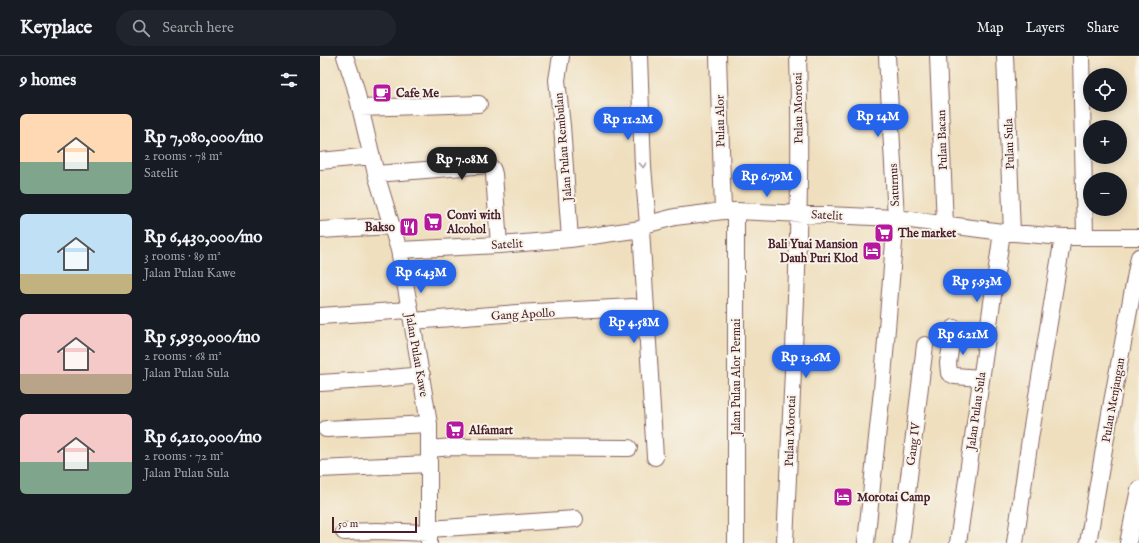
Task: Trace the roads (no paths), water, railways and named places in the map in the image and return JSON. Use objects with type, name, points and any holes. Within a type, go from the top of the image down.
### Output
[{"type":"street","name":"Jalan Pulau Kawe","points":[[345,56],[355,86],[376,174],[399,250],[422,375],[429,424],[429,535]]},
{"type":"street","name":"Jalan Pulau Rembulan","points":[[562,56],[557,80],[562,126],[570,239]]},
{"type":"street","points":[[639,56],[655,457]]},
{"type":"street","name":"Pulau Alor","points":[[718,56],[729,211]]},
{"type":"street","name":"Pulau Morotai","points":[[785,543],[799,213],[798,56]]},
{"type":"street","name":"Saturnus","points":[[866,543],[882,390],[896,218],[887,56]]},
{"type":"street","name":"Pulau Bacan","points":[[938,56],[945,225]]},
{"type":"street","name":"Pulau Sula","points":[[1006,56],[1007,232]]},
{"type":"street","points":[[1081,56],[1085,236]]},
{"type":"street","points":[[360,108],[479,104]]},
{"type":"street","points":[[320,161],[372,156]]},
{"type":"street","points":[[376,174],[487,165],[493,168],[499,245]]},
{"type":"street","name":"Satelit","points":[[399,250],[499,245],[570,239],[645,226],[675,217],[729,211],[896,218],[945,225],[1063,237],[1139,237]]},
{"type":"street","name":"Jalan Pulau Alor Permai","points":[[729,211],[736,543]]},
{"type":"street","points":[[320,230],[391,226]]},
{"type":"street","name":"Jalan Pulau Sula","points":[[958,543],[981,378],[1007,232]]},
{"type":"street","points":[[1015,543],[1031,431],[1063,237]]},
{"type":"street","name":"Pulau Menjangan","points":[[1088,543],[1139,257]]},
{"type":"street","name":"Gang Apollo","points":[[320,316],[510,314],[633,307]]},
{"type":"street","points":[[954,328],[948,363],[949,373],[956,376],[981,378]]},
{"type":"street","name":"Gang IV","points":[[901,543],[925,345]]},
{"type":"street","points":[[320,383],[381,380],[422,375]]},
{"type":"street","points":[[326,429],[429,424]]},
{"type":"street","points":[[320,469],[429,457],[453,447],[629,448]]},
{"type":"street","points":[[1128,543],[1139,490]]},
{"type":"street","points":[[344,532],[377,531],[429,535],[575,519]]},
{"type":"place","name":"Cafe Me","points":[[382,93]]},
{"type":"place","name":"Convi with Alcohol","points":[[433,222]]},
{"type":"place","name":"Bakso","points":[[409,227]]},
{"type":"place","name":"The market","points":[[884,233]]},
{"type":"place","name":"Bali Yuai Mansion Dauh Puri Klod","points":[[872,251]]},
{"type":"place","name":"Alfamart","points":[[455,430]]},
{"type":"place","name":"Morotai Camp","points":[[843,497]]}]
